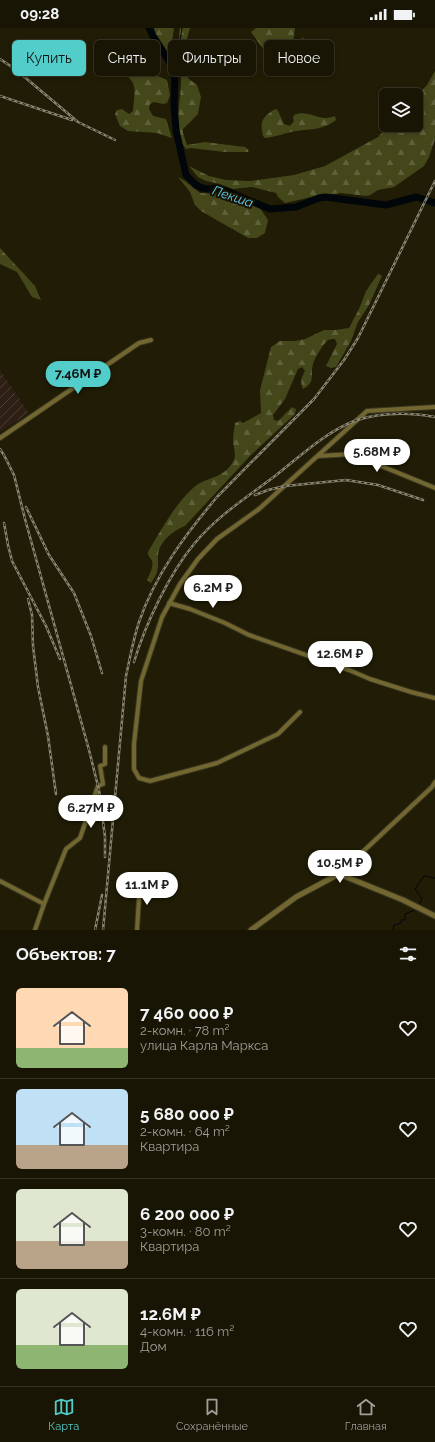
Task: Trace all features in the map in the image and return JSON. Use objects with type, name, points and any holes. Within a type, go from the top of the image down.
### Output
[{"type":"street","points":[[0,438],[140,343],[151,340]]},
{"type":"street","points":[[300,712],[278,734],[217,763],[150,781],[139,778],[134,769],[134,744],[141,681],[162,616],[190,569],[212,544],[230,528],[259,509],[367,411],[435,408]]},
{"type":"street","points":[[318,456],[352,454],[435,488]]},
{"type":"street","points":[[170,603],[190,609],[249,635],[376,681],[435,698]]},
{"type":"street","points":[[36,930],[44,904],[66,849],[80,838],[98,786],[103,784],[100,766],[105,764],[105,747]]},
{"type":"street","points":[[251,930],[296,897],[339,874],[434,788],[435,782]]},
{"type":"street","points":[[339,874],[403,900],[435,916]]},
{"type":"street","points":[[0,880],[44,904]]},
{"type":"street","points":[[138,930],[140,882]]},
{"type":"shaded area","points":[[0,370],[29,413],[0,432]]},
{"type":"green space","points":[[154,28],[174,28],[172,40],[168,40],[168,53],[160,40],[157,38]]},
{"type":"green space","points":[[180,28],[190,28],[187,40],[178,40]]},
{"type":"green space","points":[[256,28],[295,28],[293,40],[264,40],[264,50],[251,32]]},
{"type":"green space","points":[[435,71],[435,139],[429,157],[424,166],[394,187],[378,190],[366,196],[341,193],[316,196],[285,203],[276,193],[252,187],[233,189],[206,181],[198,177],[189,166],[209,176],[226,180],[250,181],[294,175],[325,166],[378,137],[383,132],[423,132],[423,89]]},
{"type":"green space","points":[[128,76],[157,76],[167,80],[170,95],[167,103],[163,104],[154,102],[150,104],[149,109],[153,116],[166,119],[172,138],[157,133],[128,131],[120,126],[115,114],[117,110],[122,109],[129,114],[133,111],[135,94],[131,80]]},
{"type":"green space","points":[[181,76],[187,76],[197,85],[201,97],[198,114],[183,129],[187,145],[205,142],[245,147],[249,150],[248,152],[224,152],[191,148],[186,149],[181,141],[178,122]]},
{"type":"green space","points":[[277,109],[284,124],[290,126],[294,121],[294,115],[302,113],[326,118],[335,116],[336,120],[327,126],[265,138],[262,133],[262,122],[268,114]]},
{"type":"green space","points":[[178,177],[200,193],[226,194],[260,208],[268,220],[265,233],[257,238],[248,238],[201,211],[195,205],[190,192]]},
{"type":"green space","points":[[0,248],[35,286],[41,300],[32,297],[17,272],[0,264]]},
{"type":"green space","points":[[378,274],[382,276],[369,305],[358,322],[351,341],[336,367],[331,368],[326,366],[337,344],[335,339],[331,339],[324,344],[315,359],[310,384],[303,389],[301,380],[305,371],[302,367],[298,369],[285,399],[273,415],[274,420],[278,421],[292,407],[296,409],[295,414],[250,456],[185,526],[167,537],[159,551],[157,573],[151,583],[147,580],[152,566],[152,561],[148,552],[168,519],[179,503],[192,489],[203,482],[220,475],[230,466],[235,456],[233,435],[235,423],[240,421],[243,423],[261,413],[260,390],[271,347],[280,341],[305,339],[324,330],[349,328],[366,291]]},
{"type":"waterway","name":"Пекша","points":[[149,28],[173,67],[175,74],[174,105],[176,130],[186,175],[196,185],[202,188],[217,188],[224,190],[270,209],[296,207],[325,197],[386,205],[416,197],[435,203]]},
{"type":"waterway","points":[[180,40],[182,28]]},
{"type":"waterway","points":[[418,906],[422,899],[415,889],[424,876],[435,878]]},
{"type":"waterway","points":[[393,930],[394,925],[401,923],[401,920],[405,920],[405,914],[416,909]]},
{"type":"railway","points":[[0,59],[15,69],[78,122],[115,140]]},
{"type":"railway","points":[[0,96],[72,120]]},
{"type":"railway","points":[[103,930],[126,676],[139,622],[153,588],[182,541],[205,511],[314,399],[344,360],[358,338],[435,181]]},
{"type":"railway","points":[[134,662],[151,616],[176,570],[194,544],[222,516],[314,445],[346,424],[367,417],[386,414],[415,414],[435,417]]},
{"type":"railway","points":[[0,449],[14,475],[89,750],[99,790],[105,837],[105,857]]},
{"type":"railway","points":[[255,495],[285,486],[346,480],[378,485],[423,500]]},
{"type":"railway","points":[[26,507],[49,555],[74,593],[91,636],[102,673]]},
{"type":"railway","points":[[4,523],[12,561],[46,626],[60,659]]},
{"type":"railway","points":[[28,599],[32,615],[33,646],[38,687],[48,736],[56,794]]},
{"type":"railway","points":[[95,930],[102,895]]}]
